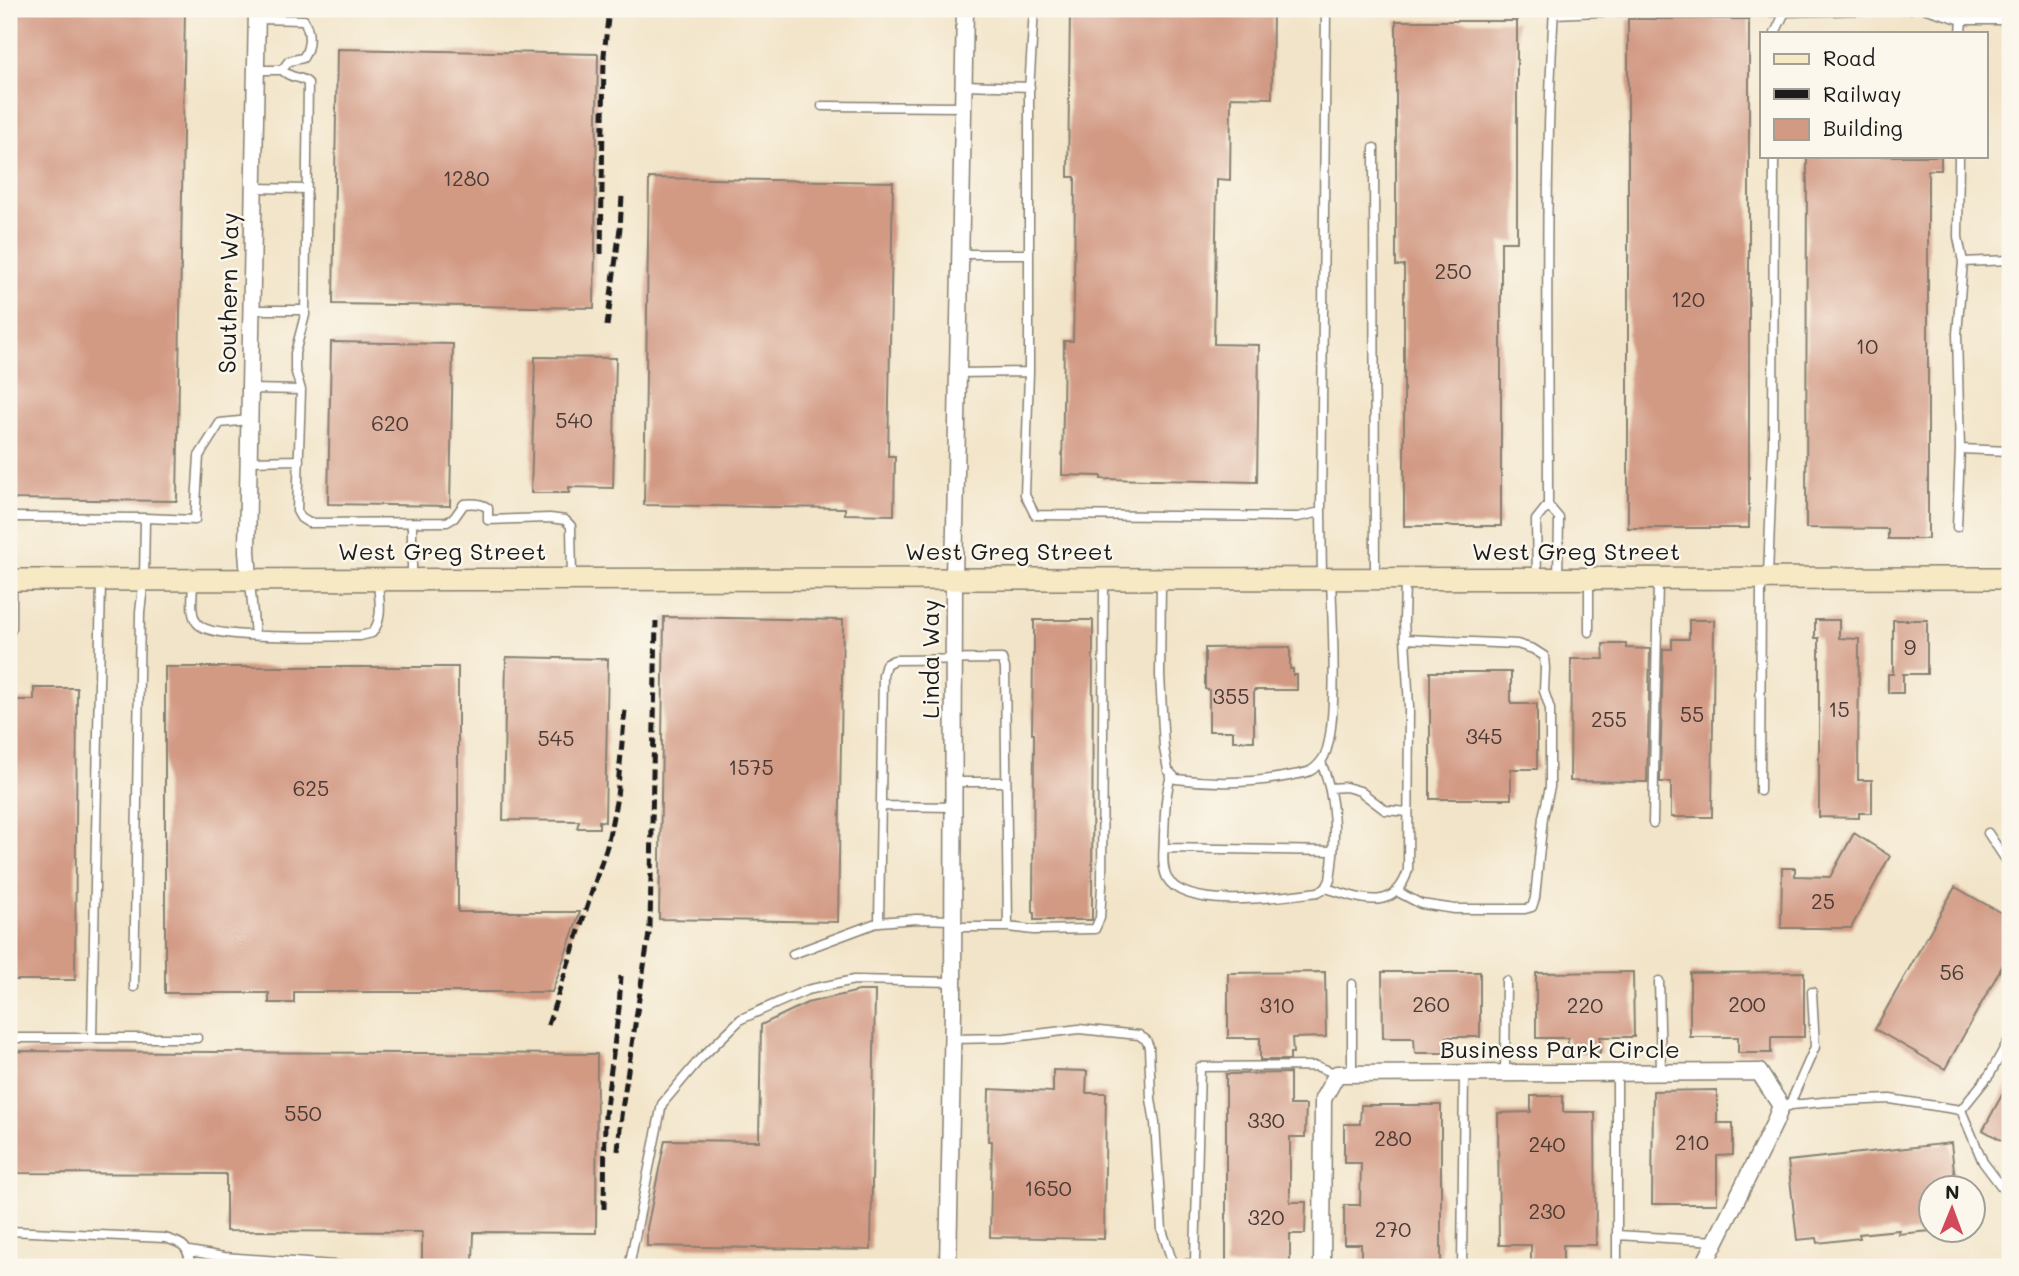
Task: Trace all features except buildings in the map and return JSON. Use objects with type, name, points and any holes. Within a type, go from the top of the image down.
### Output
[{"type":"main road","name":"West Greg Street","points":[[10,580],[2010,578]]},
{"type":"street","name":"Linda Way","points":[[948,1267],[953,1039],[954,579],[965,9]]},
{"type":"street","name":"Southern Way","points":[[249,579],[247,551],[257,14]]},
{"type":"street","name":"Business Park Circle","points":[[1345,1074],[1759,1072],[1785,1106]]},
{"type":"street","points":[[1322,1267],[1323,1099],[1345,1074]]},
{"type":"street","points":[[1703,1267],[1785,1106]]},
{"type":"lane","points":[[1034,9],[1030,86],[1029,372],[1025,495],[1035,515],[1298,517],[1321,512]]},
{"type":"lane","points":[[1161,578],[1160,675],[1164,747],[1171,776],[1192,781],[1270,780],[1310,771],[1321,762],[1328,750],[1331,733],[1333,661],[1321,512],[1326,9]]},
{"type":"lane","points":[[1537,578],[1536,520],[1548,505],[1548,246],[1554,12],[1910,9]]},
{"type":"lane","points":[[1926,9],[1962,20],[2010,20]]},
{"type":"lane","points":[[1775,32],[1785,12]]},
{"type":"lane","points":[[257,14],[304,20],[309,30],[308,50],[303,58],[289,61],[282,70]]},
{"type":"lane","points":[[1961,32],[1962,20]]},
{"type":"lane","points":[[256,70],[282,70],[289,77],[304,79],[308,83],[305,310],[295,353],[295,369],[301,390],[297,511],[301,518],[309,523],[447,522],[454,518],[464,504],[476,503],[488,508],[488,520],[565,520],[571,526],[572,578]]},
{"type":"lane","points":[[964,85],[1030,86]]},
{"type":"lane","points":[[822,106],[963,107]]},
{"type":"lane","points":[[1374,148],[1375,578]]},
{"type":"lane","points":[[1760,792],[1765,578],[1773,443],[1774,158]]},
{"type":"lane","points":[[1957,527],[1960,449],[1957,334],[1963,262],[1958,237],[1959,158]]},
{"type":"lane","points":[[254,188],[307,189]]},
{"type":"lane","points":[[961,254],[1028,254]]},
{"type":"lane","points":[[1963,262],[2010,260]]},
{"type":"lane","points":[[252,310],[305,310]]},
{"type":"lane","points":[[959,373],[1029,372]]},
{"type":"lane","points":[[250,389],[301,390]]},
{"type":"lane","points":[[9,517],[195,520],[199,456],[220,423],[250,420]]},
{"type":"lane","points":[[1960,449],[2010,451]]},
{"type":"lane","points":[[249,461],[299,460]]},
{"type":"lane","points":[[1548,505],[1559,517],[1558,578]]},
{"type":"lane","points":[[134,987],[140,612],[144,579],[145,518]]},
{"type":"lane","points":[[412,523],[412,578]]},
{"type":"lane","points":[[193,579],[193,614],[196,623],[202,628],[214,632],[255,635],[360,636],[372,633],[379,622],[378,578]]},
{"type":"lane","points":[[793,954],[879,922],[916,919],[1033,930],[1095,929],[1100,918],[1102,886],[1104,578]]},
{"type":"lane","points":[[1326,888],[1362,900],[1388,898],[1403,886],[1408,870],[1409,707],[1405,578]]},
{"type":"lane","points":[[1589,578],[1589,632]]},
{"type":"lane","points":[[1653,823],[1658,578]]},
{"type":"lane","points":[[92,1038],[101,579]]},
{"type":"lane","points":[[249,579],[255,635]]},
{"type":"lane","points":[[9,634],[12,628],[10,580]]},
{"type":"lane","points":[[1398,892],[1421,904],[1455,909],[1532,907],[1549,787],[1551,744],[1550,709],[1544,691],[1544,656],[1517,644],[1405,639]]},
{"type":"lane","points":[[879,922],[883,675],[886,664],[894,660],[1002,660],[1005,668],[1007,927]]},
{"type":"lane","points":[[1171,776],[1167,788],[1164,848],[1164,872],[1169,881],[1177,889],[1190,895],[1226,899],[1264,898],[1318,892],[1326,888],[1330,880],[1334,813],[1330,788],[1321,762]]},
{"type":"lane","points":[[954,782],[1006,782]]},
{"type":"lane","points":[[1330,788],[1346,787],[1360,791],[1385,810],[1408,812]]},
{"type":"lane","points":[[881,806],[954,807]]},
{"type":"lane","points":[[1988,833],[2010,866]]},
{"type":"lane","points":[[1164,848],[1333,851]]},
{"type":"lane","points":[[629,1267],[662,1104],[699,1060],[741,1019],[807,990],[854,980],[953,982]]},
{"type":"lane","points":[[1505,1073],[1506,981]]},
{"type":"lane","points":[[1660,981],[1661,1072]]},
{"type":"lane","points":[[953,1039],[1005,1038],[1079,1029],[1139,1035],[1146,1040],[1149,1047],[1162,1230],[1176,1267],[1195,1261],[1200,1067],[1316,1066],[1345,1074],[1352,984]]},
{"type":"lane","points":[[1785,1106],[1815,1047],[1812,992]]},
{"type":"lane","points":[[9,1038],[197,1038]]},
{"type":"lane","points":[[1961,1111],[1990,1074],[2010,1038]]},
{"type":"lane","points":[[1617,1072],[1617,1267]]},
{"type":"lane","points":[[1462,1267],[1464,1073]]},
{"type":"lane","points":[[1785,1106],[1890,1099],[1961,1111]]},
{"type":"lane","points":[[1961,1111],[1983,1162],[2010,1198]]},
{"type":"lane","points":[[9,1231],[165,1238],[181,1242],[189,1251],[191,1267]]},
{"type":"lane","points":[[1617,1235],[1716,1241]]},
{"type":"lane","points":[[189,1251],[224,1257],[360,1267]]},
{"type":"railway","points":[[601,254],[604,55],[609,9]]},
{"type":"railway","points":[[607,326],[622,196]]},
{"type":"railway","points":[[618,1151],[650,927],[656,621]]},
{"type":"railway","points":[[548,1025],[607,846],[617,797],[625,710]]},
{"type":"railway","points":[[604,1209],[605,1115],[621,976]]}]
